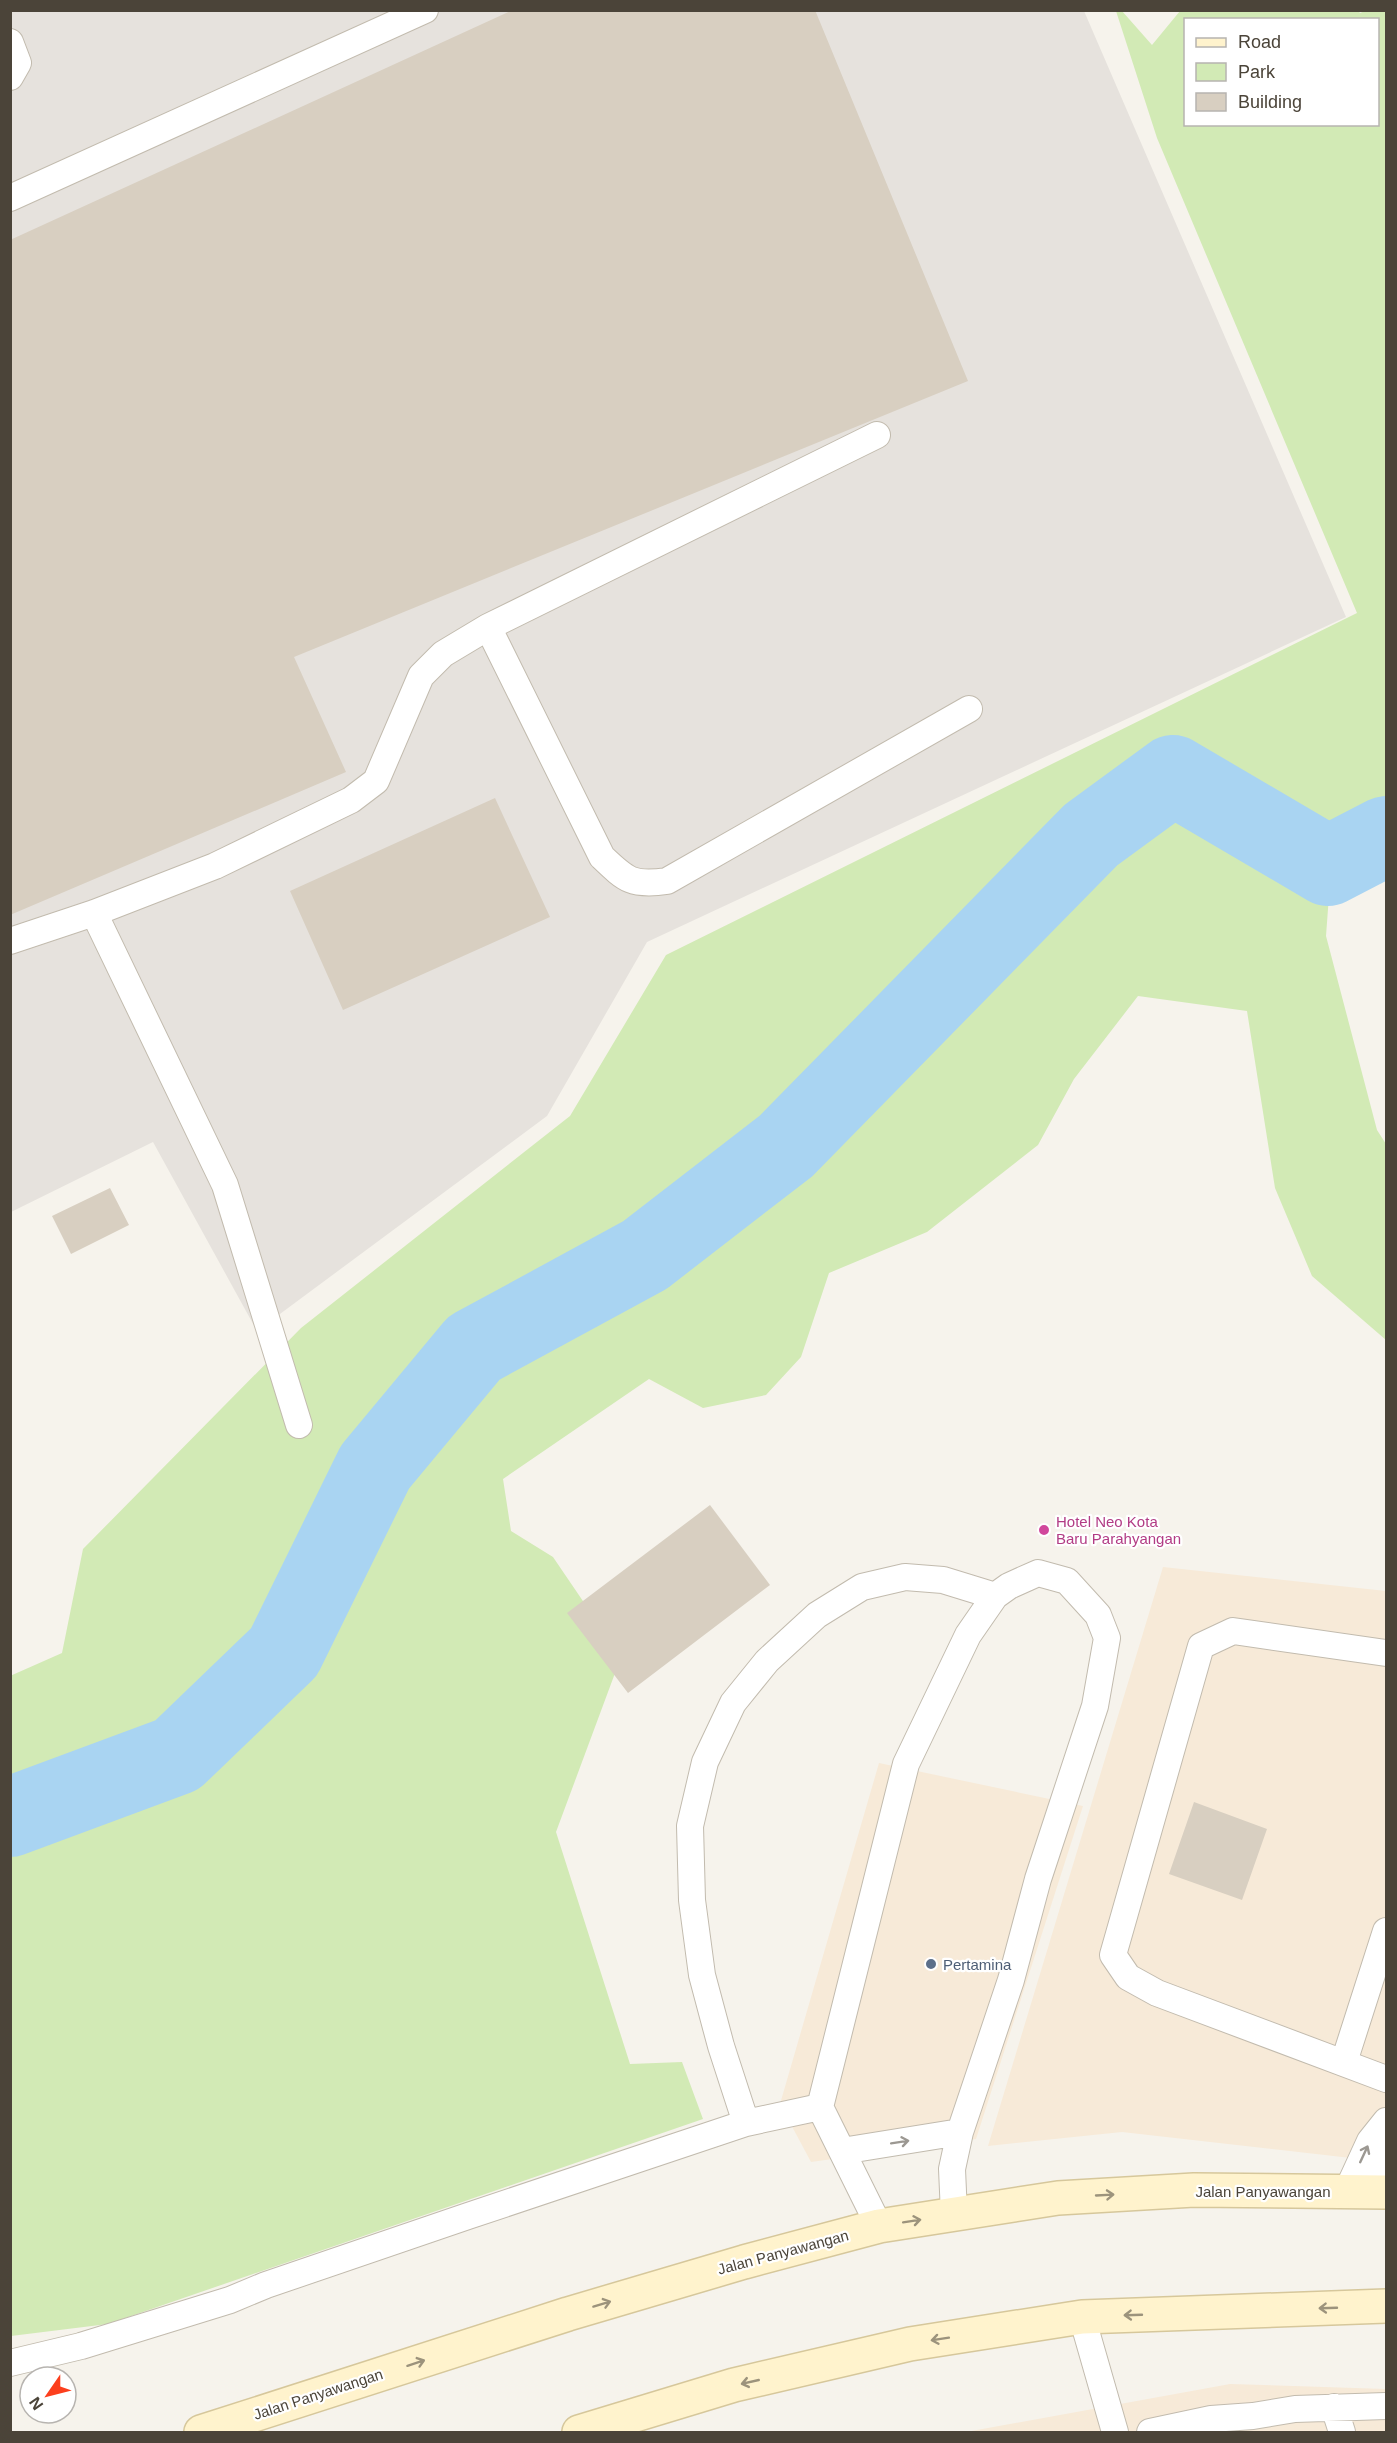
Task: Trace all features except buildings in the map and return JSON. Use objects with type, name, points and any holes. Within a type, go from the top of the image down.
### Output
[{"type":"main road","name":"Jalan Panyawangan","points":[[201,2433],[568,2314],[744,2262],[879,2226],[1069,2197],[1194,2190],[1368,2191]]},
{"type":"main road","points":[[579,2433],[734,2385],[898,2347],[1082,2317],[1386,2306]]},
{"type":"lane","points":[[10,198],[425,10]]},
{"type":"lane","points":[[10,42],[18,63],[10,77]]},
{"type":"lane","points":[[10,941],[94,913],[215,866],[351,800],[376,781],[421,676],[443,654],[488,627],[877,435]]},
{"type":"lane","points":[[488,627],[602,857],[623,877],[645,884],[667,881],[969,709]]},
{"type":"lane","points":[[94,913],[225,1185],[299,1425]]},
{"type":"lane","points":[[879,2226],[820,2107],[906,1764],[968,1635],[995,1596],[1009,1586],[1038,1574],[1067,1581],[1098,1615],[1107,1638],[1095,1706],[1038,1879],[1011,1980],[960,2132],[952,2169],[954,2214]]},
{"type":"lane","points":[[746,2123],[721,2046],[702,1975],[692,1900],[690,1826],[705,1762],[733,1703],[767,1661],[817,1615],[862,1587],[905,1577],[943,1580],[995,1596]]},
{"type":"lane","points":[[1386,1653],[1233,1631],[1201,1646],[1113,1955],[1128,1977],[1157,1993],[1386,2079]]},
{"type":"lane","points":[[1344,2062],[1386,1931]]},
{"type":"lane","points":[[10,2363],[81,2346],[230,2300],[266,2285],[746,2123],[820,2107]]},
{"type":"lane","points":[[1368,2191],[1370,2141],[1386,2121]]},
{"type":"lane","points":[[842,2151],[960,2132]]},
{"type":"lane","points":[[1368,2191],[1386,2155]]},
{"type":"lane","points":[[1082,2317],[1115,2433]]},
{"type":"lane","points":[[1150,2433],[1214,2426],[1334,2407],[1386,2406]]},
{"type":"lane","points":[[1334,2407],[1342,2433]]},
{"type":"shaded area","points":[[11,11],[1084,11],[1346,617],[647,942],[547,1116],[257,1331],[153,1142],[11,1212]]},
{"type":"shaded area","points":[[1163,1567],[1386,1591],[1386,2162],[1122,2132],[988,2146]]},
{"type":"shaded area","points":[[879,1763],[1083,1806],[976,2139],[811,2162],[780,2104]]},
{"type":"shaded area","points":[[1230,2384],[1386,2389],[1386,2432],[966,2432]]},
{"type":"green space","points":[[1358,10],[1360,13],[1386,11],[1386,828],[1333,841],[1326,936],[1377,1130],[1386,1144],[1386,1340],[1312,1276],[1275,1188],[1247,1011],[1138,996],[1074,1079],[1038,1145],[927,1232],[829,1273],[801,1357],[766,1395],[703,1408],[649,1379],[503,1479],[511,1531],[553,1557],[621,1657],[556,1832],[630,2064],[682,2062],[703,2119],[108,2324],[11,2336],[10,1676],[62,1653],[83,1549],[301,1328],[570,1116],[666,955],[1357,613],[1157,138],[1116,11],[1122,11],[1152,45],[1180,11]]},
{"type":"waterway","points":[[10,1817],[177,1755],[284,1652],[375,1467],[474,1348],[645,1255],[786,1146],[1091,835],[1173,775],[1328,866],[1386,836]]},
{"type":"place","name":"Hotel Neo Kota Baru Parahyangan","points":[[1044,1530]]},
{"type":"place","name":"Pertamina","points":[[931,1964]]}]
